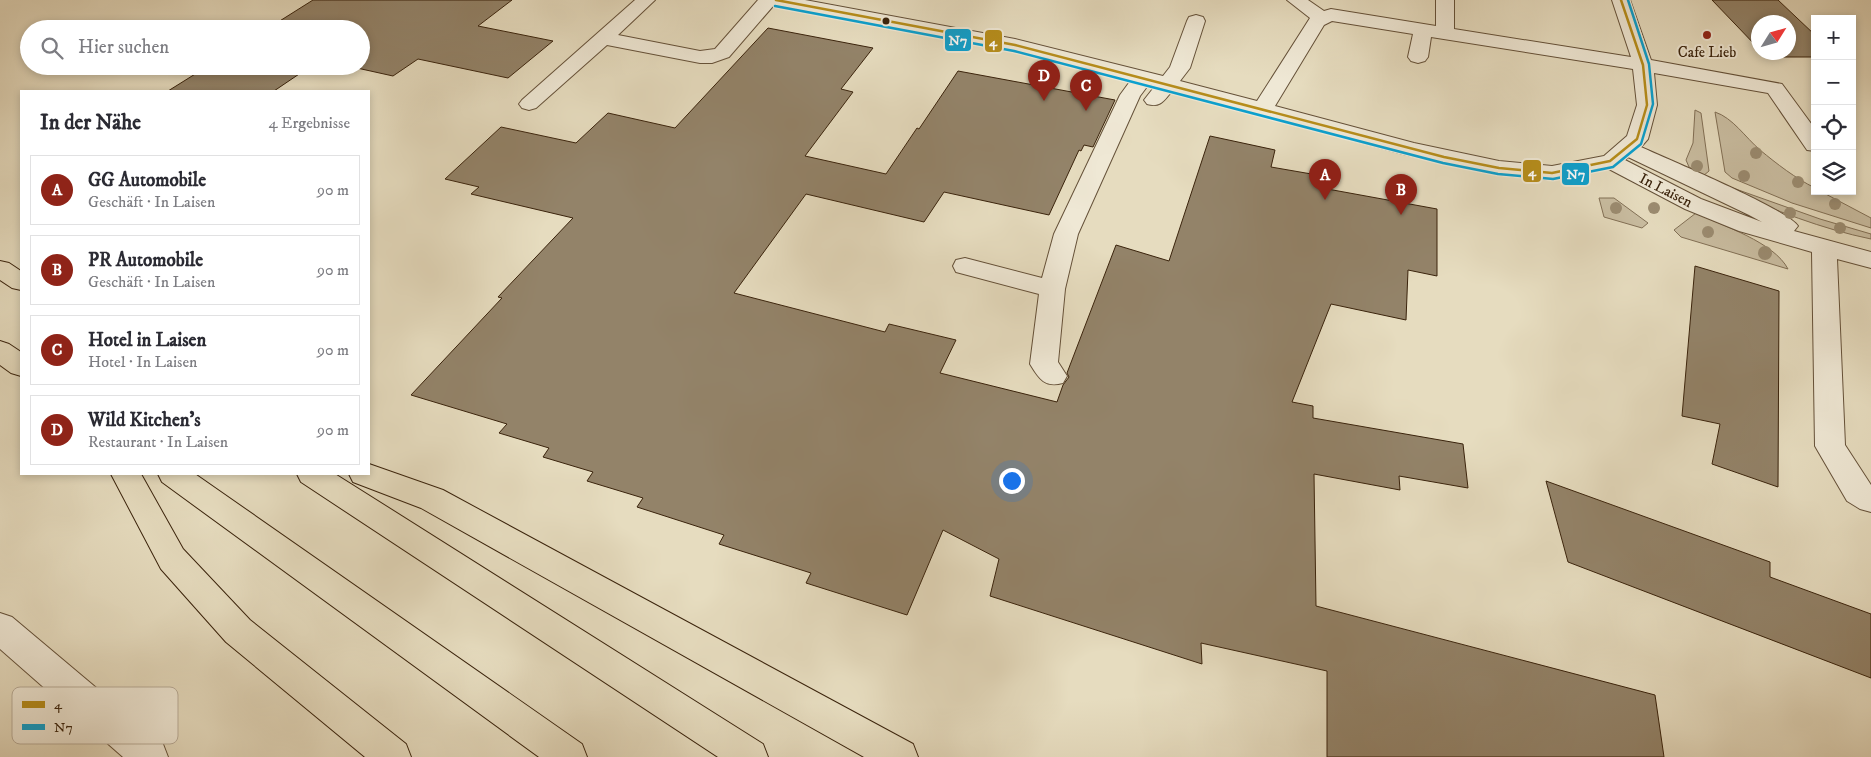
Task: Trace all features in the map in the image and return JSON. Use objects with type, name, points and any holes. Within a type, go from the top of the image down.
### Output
[{"type":"main road","points":[[0,269],[20,281]]},
{"type":"main road","points":[[0,351],[20,365]]},
{"type":"main road","points":[[127,475],[172,560],[238,631],[393,757]]},
{"type":"main road","points":[[174,475],[569,757]]},
{"type":"main road","points":[[314,475],[750,757]]},
{"type":"main road","points":[[367,475],[432,499],[900,757]]},
{"type":"street","points":[[529,104],[646,0]]},
{"type":"street","points":[[603,38],[700,58],[712,57],[722,53],[768,0]]},
{"type":"street","points":[[776,0],[1006,43],[1144,77],[1411,149],[1499,168],[1552,173],[1568,172],[1618,155],[1637,139],[1646,105],[1643,64],[1621,0]]},
{"type":"street","points":[[1296,0],[1322,18]]},
{"type":"street","points":[[1360,20],[1364,0]]},
{"type":"street","points":[[1445,0],[1446,33]]},
{"type":"street","points":[[1262,110],[1322,18],[1331,15],[1643,64],[1775,88],[1811,139]]},
{"type":"street","points":[[1154,100],[1180,68],[1196,21]]},
{"type":"street","points":[[1418,56],[1423,30]]},
{"type":"street","points":[[1053,376],[1044,364],[1052,290],[1066,234],[1130,95],[1144,77]]},
{"type":"street","name":"In Laisen","points":[[1618,155],[1692,204],[1747,226],[1871,260]]},
{"type":"street","points":[[1824,247],[1830,446],[1858,492],[1871,500]]},
{"type":"street","points":[[965,266],[1052,290]]},
{"type":"street","points":[[0,628],[69,687]]},
{"type":"street","points":[[135,744],[150,757]]},
{"type":"shaded area","points":[[1695,110],[1701,113],[1709,171],[1703,176],[1689,167],[1686,160],[1693,143]]},
{"type":"shaded area","points":[[1715,112],[1739,128],[1760,150],[1800,180],[1811,186],[1811,195],[1828,195],[1871,218],[1871,228],[1792,203],[1732,178],[1725,172]]},
{"type":"shaded area","points":[[1730,187],[1820,219],[1871,234],[1871,239],[1834,230],[1798,218],[1728,190]]},
{"type":"shaded area","points":[[1599,198],[1614,198],[1648,223],[1642,228],[1604,217]]},
{"type":"shaded area","points":[[1696,213],[1760,243],[1781,259],[1788,269],[1681,237],[1674,230]]},
{"type":"building","points":[[313,0],[512,0],[478,26],[553,41],[508,78],[418,59],[393,76],[370,71],[370,20],[281,20]]},
{"type":"building","points":[[1712,0],[1778,0],[1794,15],[1751,15],[1751,41]]},
{"type":"building","points":[[1796,17],[1811,31],[1811,57],[1796,57]]},
{"type":"building","points":[[768,28],[873,48],[841,89],[853,92],[805,156],[886,174],[958,71],[1115,100],[1093,147],[1084,145],[1081,151],[1079,150],[1049,215],[944,192],[924,222],[806,194],[734,293],[885,332],[889,324],[956,340],[940,373],[1057,402],[1063,385],[1069,377],[1067,373],[1116,245],[1169,261],[1210,136],[1275,150],[1271,167],[1323,176],[1322,188],[1437,209],[1437,276],[1408,270],[1406,320],[1331,304],[1292,402],[1313,406],[1313,418],[1463,444],[1468,488],[1399,476],[1400,490],[1314,474],[1316,606],[1655,695],[1664,757],[1327,757],[1327,671],[1201,643],[1202,664],[990,596],[999,559],[943,530],[907,615],[806,583],[811,573],[719,544],[724,535],[637,507],[643,498],[587,481],[593,472],[543,457],[549,448],[499,433],[507,424],[411,395],[502,298],[498,297],[573,218],[471,194],[479,187],[445,179],[501,127],[576,143],[608,113],[675,128]]},
{"type":"building","points":[[194,75],[298,75],[275,90],[170,90]]},
{"type":"building","points":[[1695,266],[1779,291],[1778,487],[1712,464],[1720,424],[1682,416]]},
{"type":"building","points":[[1546,481],[1770,562],[1770,577],[1871,614],[1871,678],[1568,562]]},
{"type":"transit line","name":"4","points":[[776,0],[1015,45],[1444,157],[1499,168],[1552,173],[1610,161],[1637,139],[1647,105],[1643,65],[1621,0]]},
{"type":"transit line","name":"N7","points":[[775,6],[1014,51],[1443,163],[1498,174],[1553,179],[1613,167],[1641,144],[1653,104],[1649,64],[1628,0]]},
{"type":"place","name":"Cafe Lieb","points":[[1707,35]]},
{"type":"place","name":"Wild Kitchen's","points":[[1044,101]]},
{"type":"place","name":"Hotel in Laisen","points":[[1086,111]]},
{"type":"place","name":"GG Automobile","points":[[1325,200]]},
{"type":"place","name":"PR Automobile","points":[[1401,215]]}]
